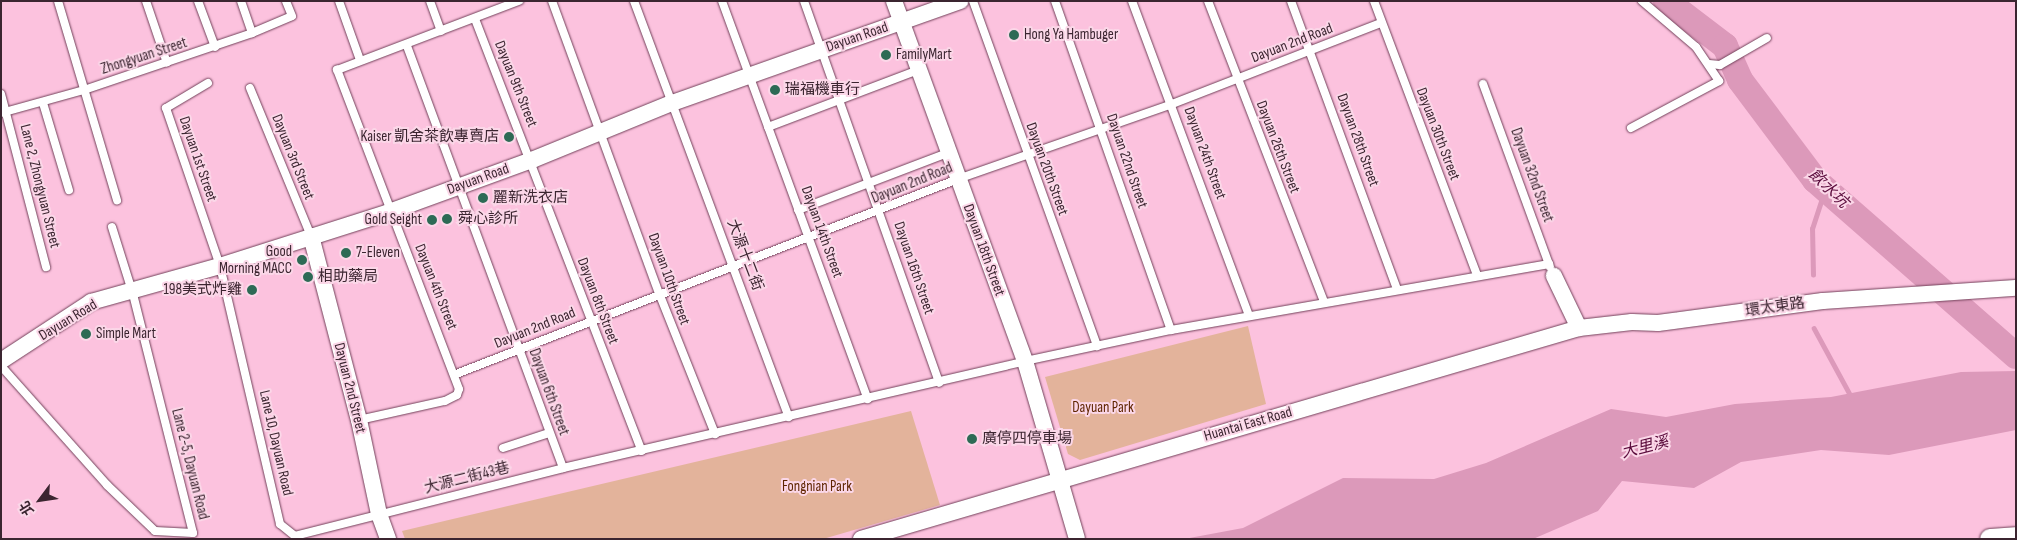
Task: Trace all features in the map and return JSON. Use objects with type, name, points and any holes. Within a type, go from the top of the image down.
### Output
[{"type":"street","name":"Dayuan 18th Street","points":[[894,1],[947,153],[1025,361],[1077,539]]},
{"type":"street","name":"Dayuan Road","points":[[1,361],[91,302],[220,266],[390,212],[458,185],[532,160],[672,103],[822,48],[960,1]]},
{"type":"street","name":"Dayuan 2nd Street","points":[[311,236],[359,420],[379,514],[388,539]]},
{"type":"street","points":[[1551,270],[1579,328]]},
{"type":"street","name":"環太東路","points":[[1579,328],[1632,322],[1658,323],[1822,301],[1925,292],[2016,288]]},
{"type":"street","name":"Huantai East Road","points":[[861,539],[1579,328]]},
{"type":"street","points":[[1990,539],[2016,537]]},
{"type":"lane","points":[[58,1],[117,200]]},
{"type":"lane","points":[[146,1],[167,63]]},
{"type":"lane","points":[[198,1],[215,47]]},
{"type":"lane","points":[[242,1],[252,33]]},
{"type":"lane","name":"Zhongyuan Street","points":[[4,112],[84,90],[252,33],[292,16],[286,1]]},
{"type":"lane","points":[[339,1],[360,60],[407,46],[519,1]]},
{"type":"lane","points":[[430,1],[442,31]]},
{"type":"lane","name":"Dayuan 10th Street","points":[[552,1],[602,131],[659,293],[715,434]]},
{"type":"lane","name":"大源十二街","points":[[634,1],[790,417]]},
{"type":"lane","name":"Dayuan 14th Street","points":[[722,1],[868,399]]},
{"type":"lane","name":"Dayuan 16th Street","points":[[804,1],[880,211],[939,383]]},
{"type":"lane","name":"Dayuan 20th Street","points":[[973,1],[1026,155],[1097,346]]},
{"type":"lane","name":"Dayuan 22nd Street","points":[[1055,1],[1171,330]]},
{"type":"lane","name":"Dayuan 24th Street","points":[[1132,1],[1172,104],[1249,316]]},
{"type":"lane","name":"Dayuan 26th Street","points":[[1208,1],[1324,302]]},
{"type":"lane","name":"Dayuan 28th Street","points":[[1291,1],[1311,50],[1397,289]]},
{"type":"lane","name":"Dayuan 30th Street","points":[[1374,1],[1381,24],[1477,275]]},
{"type":"lane","points":[[1631,128],[1719,81],[1696,46],[1642,1]]},
{"type":"lane","name":"Dayuan 9th Street","points":[[475,19],[532,160]]},
{"type":"lane","name":"Dayuan 2nd Road","points":[[456,374],[659,293],[880,211],[958,179],[1172,104],[1381,24]]},
{"type":"lane","points":[[1709,64],[1720,65],[1768,38]]},
{"type":"lane","name":"Dayuan 6th Street","points":[[407,46],[563,468]]},
{"type":"lane","name":"Dayuan 4th Street","points":[[360,60],[337,70],[390,212],[456,374]]},
{"type":"lane","points":[[768,127],[918,70]]},
{"type":"lane","name":"Dayuan 1st Street","points":[[208,83],[166,108],[220,266]]},
{"type":"lane","name":"Dayuan 32nd Street","points":[[1483,84],[1551,270]]},
{"type":"lane","name":"Dayuan 3rd Street","points":[[250,88],[311,236]]},
{"type":"lane","name":"Lane 2, Zhongyuan Street","points":[[1,94],[4,112],[46,267]]},
{"type":"lane","points":[[43,102],[68,190]]},
{"type":"lane","points":[[798,210],[947,153]]},
{"type":"lane","name":"Dayuan 8th Street","points":[[532,160],[590,321],[642,451]]},
{"type":"lane","points":[[112,227],[132,291]]},
{"type":"lane","name":"Lane 10, Dayuan Road","points":[[220,266],[280,524],[296,536],[379,514]]},
{"type":"lane","name":"大源二街43巷","points":[[379,514],[563,468],[939,383],[1025,361],[1171,330],[1477,275],[1551,270]]},
{"type":"lane","name":"Lane 2-5, Dayuan Road","points":[[1,366],[107,485],[155,531],[193,533],[132,291]]},
{"type":"lane","points":[[359,420],[457,395],[459,389],[456,374]]},
{"type":"lane","points":[[503,448],[549,433]]},
{"type":"green space","name":"Dayuan Park","points":[[1248,326],[1266,404],[1080,460],[1068,454],[1045,377]]},
{"type":"green space","name":"Fongnian Park","points":[[911,411],[940,505],[823,539],[405,539],[402,531]]},
{"type":"water","name":"大里溪","points":[[2016,371],[2016,430],[1889,455],[1821,450],[1741,462],[1694,488],[1622,481],[1598,511],[1533,539],[1184,539],[1243,528],[1343,478],[1434,479],[1486,463],[1611,409],[1666,417],[1735,404],[1831,397],[1961,372]]},
{"type":"waterway","name":"飲水坑","points":[[1666,1],[1725,46],[1740,80],[1815,180],[2016,356]]},
{"type":"waterway","points":[[1813,275],[1812,229],[1825,189]]},
{"type":"waterway","points":[[1814,328],[1852,398]]},
{"type":"place","name":"Hong Ya Hambuger","points":[[1014,35]]},
{"type":"place","name":"FamilyMart","points":[[886,55]]},
{"type":"place","name":"瑞福機車行","points":[[775,90]]},
{"type":"place","name":"Kaiser 凱舍茶飲專賣店","points":[[509,137]]},
{"type":"place","name":"麗新洗衣店","points":[[483,198]]},
{"type":"place","name":"舜心診所","points":[[447,219]]},
{"type":"place","name":"Gold Seight","points":[[432,220]]},
{"type":"place","name":"7-Eleven","points":[[346,253]]},
{"type":"place","name":"Good Morning MACC","points":[[302,260]]},
{"type":"place","name":"相助藥局","points":[[308,277]]},
{"type":"place","name":"198美式炸雞","points":[[252,290]]},
{"type":"place","name":"Simple Mart","points":[[86,334]]},
{"type":"place","name":"廣停四停車場","points":[[972,439]]}]
